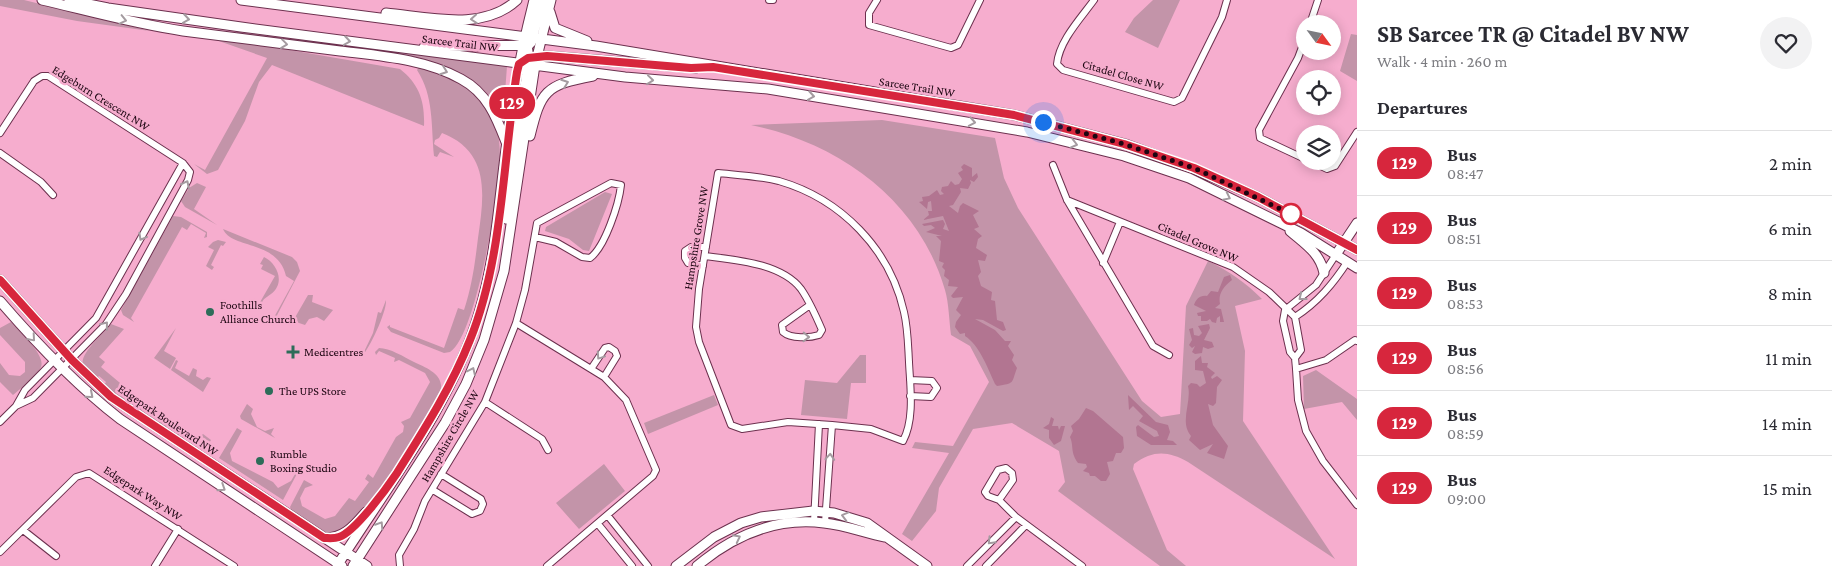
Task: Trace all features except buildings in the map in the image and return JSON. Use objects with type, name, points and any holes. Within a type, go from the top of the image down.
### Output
[{"type":"main road","points":[[42,0],[172,29],[380,56],[426,65],[454,75],[481,93],[494,111],[506,142]]},
{"type":"main road","name":"Sarcee Trail NW","points":[[69,0],[127,11],[404,48],[530,61],[602,74],[768,90],[1027,132],[1124,156],[1189,178],[1337,253],[1357,268]]},
{"type":"main road","name":"Sarcee Trail NW","points":[[241,0],[528,42],[541,39],[596,46],[713,67],[998,112],[1124,144],[1194,168],[1258,197],[1356,249]]},
{"type":"main road","points":[[318,10],[329,7],[466,20],[492,16],[517,0]]},
{"type":"main road","points":[[355,563],[445,423],[463,390],[495,310],[505,262],[520,167],[530,61],[528,42],[534,0]]},
{"type":"main road","points":[[505,262],[505,230],[530,61],[528,42],[542,0]]},
{"type":"main road","points":[[339,565],[446,394],[470,339],[491,264],[506,142],[530,61],[541,39],[550,5]]},
{"type":"main road","points":[[550,5],[555,28],[596,46]]},
{"type":"main road","points":[[404,48],[528,42]]},
{"type":"main road","points":[[530,61],[691,68],[713,67]]},
{"type":"main road","points":[[520,167],[538,105],[542,98],[549,91],[565,82],[602,74]]},
{"type":"main road","points":[[1337,253],[1357,223]]},
{"type":"main road","points":[[1280,224],[1311,249],[1322,261],[1324,273]]},
{"type":"main road","points":[[1348,261],[1356,249]]},
{"type":"main road","name":"Edgepark Boulevard NW","points":[[0,280],[97,386],[129,410],[346,552],[355,563],[367,566]]},
{"type":"main road","name":"Edgepark Boulevard NW","points":[[0,301],[54,362],[120,419],[339,565]]},
{"type":"main road","points":[[11,314],[22,304]]},
{"type":"main road","points":[[324,538],[339,537],[344,534],[385,490]]},
{"type":"main road","points":[[676,566],[714,537],[741,524],[761,517],[814,511],[826,512],[867,523],[927,566]]},
{"type":"main road","points":[[697,566],[731,541],[749,532],[793,522],[825,523],[888,538]]},
{"type":"street","points":[[877,0],[869,13],[869,25],[951,48],[958,45],[980,0]]},
{"type":"street","name":"Citadel Close NW","points":[[1094,0],[1074,27],[1057,57],[1057,64],[1063,70],[1174,102],[1182,98],[1222,17],[1226,0]]},
{"type":"street","points":[[1313,15],[1318,0]]},
{"type":"street","points":[[1296,155],[1260,138],[1259,130],[1297,60]]},
{"type":"street","name":"Edgeburn Crescent NW","points":[[0,133],[34,81],[42,76],[48,76],[183,163]]},
{"type":"street","points":[[1341,157],[1357,132]]},
{"type":"street","points":[[0,153],[41,182],[53,195]]},
{"type":"street","points":[[0,422],[16,406],[25,390],[84,332],[103,308],[183,163],[190,172],[188,180],[126,294],[106,324],[33,398],[16,406]]},
{"type":"street","points":[[1053,165],[1067,200],[1153,346],[1169,356]]},
{"type":"street","name":"Hampshire Grove NW","points":[[718,173],[777,181],[800,188],[824,200],[850,220],[887,265],[904,312],[910,396],[907,433],[903,441],[871,429],[832,425],[788,422],[742,429],[731,425],[699,342],[696,310],[706,247],[718,173]]},
{"type":"street","points":[[611,183],[621,185],[620,196],[599,252],[590,258],[582,257],[556,242],[535,237],[537,223],[611,183]]},
{"type":"street","name":"Citadel Grove NW","points":[[1067,200],[1233,267],[1269,292],[1285,310],[1295,317]]},
{"type":"street","points":[[1103,263],[1120,222]]},
{"type":"street","name":"Hampshire Circle NW","points":[[400,566],[399,555],[441,474],[485,402],[516,323],[525,290],[535,237]]},
{"type":"street","points":[[703,266],[688,263],[685,258],[685,251],[691,247],[706,247]]},
{"type":"street","points":[[1296,358],[1290,352],[1286,337],[1283,321],[1285,310],[1305,296],[1324,273],[1337,253]]},
{"type":"street","points":[[705,256],[763,266],[799,288],[810,305],[822,330],[819,335],[813,337],[787,336],[783,332],[782,325],[810,305]]},
{"type":"street","points":[[1348,261],[1326,292],[1312,306],[1295,317],[1301,350],[1296,358],[1296,369],[1298,400],[1306,431],[1324,461],[1357,505]]},
{"type":"street","points":[[516,323],[604,377],[626,400],[656,470],[653,476],[608,516],[547,566]]},
{"type":"street","points":[[1296,369],[1326,360],[1355,340],[1357,341]]},
{"type":"street","points":[[591,369],[605,348],[609,347],[615,351],[617,356],[604,377]]},
{"type":"street","points":[[910,380],[932,381],[937,388],[931,397],[910,396]]},
{"type":"street","points":[[485,402],[542,439],[548,450]]},
{"type":"street","points":[[814,522],[819,424]]},
{"type":"street","points":[[825,523],[832,425]]},
{"type":"street","points":[[999,500],[1013,480],[1012,473],[1006,468],[998,470],[985,490],[990,498],[999,500],[1016,517],[1082,566]]},
{"type":"street","name":"Edgepark Way NW","points":[[0,552],[76,477],[88,473],[234,566]]},
{"type":"street","points":[[433,490],[472,514],[480,511],[482,508],[481,499],[441,474]]},
{"type":"street","points":[[608,516],[648,566]]},
{"type":"street","points":[[967,566],[1016,517]]},
{"type":"street","points":[[598,524],[632,566]]},
{"type":"street","points":[[986,566],[1026,524]]},
{"type":"street","points":[[154,566],[178,529]]},
{"type":"street","points":[[23,530],[56,556]]},
{"type":"shaded area","points":[[0,0],[24,0],[150,31],[77,21],[0,6]]},
{"type":"shaded area","points":[[1153,0],[1180,0],[1158,48],[1125,32],[1134,18]]},
{"type":"shaded area","points":[[152,31],[255,44],[400,69],[412,81],[422,101],[424,126],[272,65],[259,82],[245,121],[218,170],[207,174],[194,164],[205,170],[267,58],[216,40]]},
{"type":"shaded area","points":[[237,32],[507,66],[505,93],[493,100],[467,77],[436,64],[413,58],[236,35]]},
{"type":"shaded area","points":[[1351,34],[1357,35],[1357,81],[1340,70]]},
{"type":"shaded area","points":[[419,67],[458,81],[476,93],[492,114],[498,132],[499,174],[485,261],[469,319],[460,340],[450,352],[444,353],[391,332],[387,327],[390,325],[390,327],[444,348],[458,308],[464,310],[467,301],[473,274],[482,207],[481,177],[477,163],[469,152],[458,141],[442,133],[435,140],[434,144],[454,157],[440,152],[437,157],[434,156],[429,100],[417,70]]},
{"type":"shaded area","points":[[882,120],[995,138],[1004,178],[1018,208],[1142,401],[1161,417],[1180,414],[1186,306],[1208,261],[1236,277],[1262,299],[1235,306],[1245,351],[1243,421],[1335,559],[1188,462],[1167,454],[1154,454],[1134,464],[1133,469],[1167,550],[1186,566],[1160,566],[1058,491],[1065,482],[1059,451],[1012,423],[973,429],[939,488],[936,511],[912,541],[902,534],[949,453],[912,448],[915,442],[953,446],[989,382],[970,346],[951,335],[945,290],[933,258],[916,229],[895,203],[871,180],[844,161],[815,146],[784,134],[751,125]]},
{"type":"shaded area","points":[[964,164],[972,168],[972,177],[977,173],[978,177],[974,182],[970,180],[971,183],[968,189],[960,188],[961,192],[953,205],[949,206],[958,213],[963,203],[979,211],[973,215],[979,227],[974,229],[982,236],[978,239],[976,248],[987,255],[985,261],[978,260],[981,272],[978,276],[981,286],[992,292],[991,300],[995,301],[997,320],[1003,322],[1006,330],[1003,331],[983,320],[975,319],[995,330],[1005,341],[1011,341],[1008,346],[1014,355],[1012,360],[1017,368],[1012,382],[997,386],[979,350],[965,336],[965,333],[960,334],[955,327],[961,315],[956,310],[963,297],[953,298],[951,296],[958,287],[948,286],[949,280],[944,276],[945,270],[942,267],[944,263],[939,261],[941,241],[936,236],[942,236],[926,232],[935,228],[931,225],[924,226],[922,224],[943,220],[945,224],[943,229],[949,231],[943,216],[923,220],[929,215],[928,211],[932,211],[931,201],[928,202],[927,209],[919,202],[923,201],[922,197],[929,196],[937,190],[940,195],[944,194],[941,191],[942,187],[948,186],[951,181],[955,185],[959,184],[962,179],[958,173],[963,170],[961,167]]},
{"type":"shaded area","points":[[197,183],[206,187],[194,209],[217,225],[185,207],[181,201],[189,188]]},
{"type":"shaded area","points":[[605,192],[612,194],[589,251],[583,250],[569,239],[545,231],[546,227]]},
{"type":"shaded area","points":[[173,216],[181,217],[207,232],[207,237],[204,238],[206,233],[191,224],[187,230],[182,227],[131,318],[134,322],[123,315],[121,310]]},
{"type":"shaded area","points":[[223,229],[292,257],[297,262],[300,271],[274,321],[272,321],[294,281],[286,276],[281,264],[274,256],[235,240]]},
{"type":"shaded area","points":[[218,240],[226,242],[223,246],[221,245],[211,265],[214,267],[212,270],[206,266],[214,250],[208,247]]},
{"type":"shaded area","points":[[264,257],[276,268],[279,279],[276,289],[264,299],[261,305],[259,304],[275,276],[261,269],[263,265],[260,264]]},
{"type":"shaded area","points":[[1230,275],[1232,280],[1222,291],[1220,304],[1215,308],[1221,309],[1224,322],[1220,322],[1220,316],[1217,318],[1216,323],[1210,319],[1201,321],[1201,316],[1198,316],[1197,313],[1206,311],[1194,305],[1196,301],[1200,297],[1207,296],[1211,291],[1218,292],[1224,277]]},
{"type":"shaded area","points":[[308,295],[313,295],[312,302],[333,310],[324,321],[317,317],[309,319],[305,325],[293,321]]},
{"type":"shaded area","points":[[386,300],[384,312],[377,329],[362,356],[373,333],[378,312],[381,313]]},
{"type":"shaded area","points":[[11,322],[31,343],[40,356],[41,362],[41,367],[36,375],[13,395],[0,382],[0,363],[9,375],[20,376],[25,372],[25,362],[0,335],[0,328]]},
{"type":"shaded area","points":[[111,324],[124,329],[99,357],[105,362],[101,367],[132,393],[199,438],[203,434],[211,440],[205,450],[200,452],[128,404],[104,385],[106,382],[99,376],[96,379],[85,369],[83,360],[85,355]]},
{"type":"shaded area","points":[[1209,324],[1210,328],[1204,340],[1212,342],[1214,347],[1208,349],[1203,347],[1202,353],[1195,354],[1192,352],[1195,346],[1192,348],[1189,345],[1192,340],[1189,329],[1193,328],[1194,335],[1199,336],[1202,333],[1198,326]]},
{"type":"shaded area","points":[[176,328],[164,351],[176,358],[170,369],[154,358]]},
{"type":"shaded area","points":[[379,348],[388,349],[431,371],[440,381],[439,395],[405,454],[364,511],[356,520],[333,535],[320,530],[292,512],[290,507],[304,480],[313,485],[305,488],[300,498],[302,506],[325,519],[335,516],[349,498],[355,501],[369,482],[365,479],[368,474],[373,478],[396,437],[403,432],[404,426],[401,422],[410,418],[430,382],[425,373],[399,360],[394,362],[395,358],[379,351],[376,355],[375,352]]},
{"type":"shaded area","points":[[860,355],[866,355],[866,383],[851,383],[847,419],[801,415],[805,380],[837,383]]},
{"type":"shaded area","points":[[1201,356],[1202,363],[1208,363],[1207,367],[1215,373],[1211,377],[1212,379],[1217,376],[1222,380],[1217,387],[1216,403],[1213,406],[1208,404],[1213,425],[1228,446],[1224,459],[1207,453],[1213,444],[1200,450],[1189,440],[1191,436],[1186,425],[1188,386],[1191,383],[1197,384],[1200,387],[1206,383],[1203,371],[1195,370],[1195,361]]},
{"type":"shaded area","points":[[176,360],[178,361],[175,368],[189,376],[193,368],[197,370],[196,376],[203,380],[207,377],[211,378],[203,392],[171,370]]},
{"type":"shaded area","points":[[1316,370],[1357,399],[1357,420],[1342,402],[1304,409],[1303,376]]},
{"type":"shaded area","points":[[714,395],[718,405],[648,434],[644,423]]},
{"type":"shaded area","points":[[1128,395],[1156,422],[1168,425],[1170,432],[1167,440],[1173,441],[1177,445],[1151,445],[1137,436],[1136,427],[1138,425],[1154,437],[1159,436],[1157,431],[1139,421],[1143,416],[1133,406],[1129,410]]},
{"type":"shaded area","points":[[247,404],[253,409],[251,414],[257,427],[265,431],[274,428],[271,434],[275,438],[241,419],[240,416]]},
{"type":"shaded area","points":[[1086,408],[1093,411],[1123,437],[1124,448],[1121,453],[1116,453],[1113,461],[1107,462],[1110,474],[1106,481],[1101,481],[1083,471],[1087,467],[1086,464],[1078,463],[1073,452],[1070,437],[1073,431],[1071,426],[1079,419]]},
{"type":"shaded area","points":[[1051,417],[1054,419],[1052,426],[1058,426],[1059,430],[1061,426],[1065,426],[1061,441],[1054,445],[1049,438],[1049,430],[1043,428],[1049,424]]},
{"type":"shaded area","points":[[237,428],[242,431],[230,453],[232,461],[273,482],[278,488],[291,481],[299,470],[283,500],[219,458]]},
{"type":"shaded area","points":[[604,464],[625,491],[579,529],[556,503]]},
{"type":"bus line","name":"129","points":[[0,280],[83,372],[120,404],[324,538],[332,538],[339,537],[353,526],[385,490],[446,394],[470,339],[479,313],[491,264],[511,107],[517,72],[519,64],[523,59],[547,56],[691,68],[713,67],[1014,115],[1124,144],[1194,168],[1258,197],[1338,238],[1357,250]]},
{"type":"place","name":"Foothills Alliance Church","points":[[210,312]]},
{"type":"place","name":"Medicentres","points":[[293,352]]},
{"type":"place","name":"The UPS Store","points":[[269,391]]},
{"type":"place","name":"Rumble Boxing Studio","points":[[260,461]]},
{"type":"route","points":[[1043,122],[1124,144],[1194,168],[1291,214]]}]
